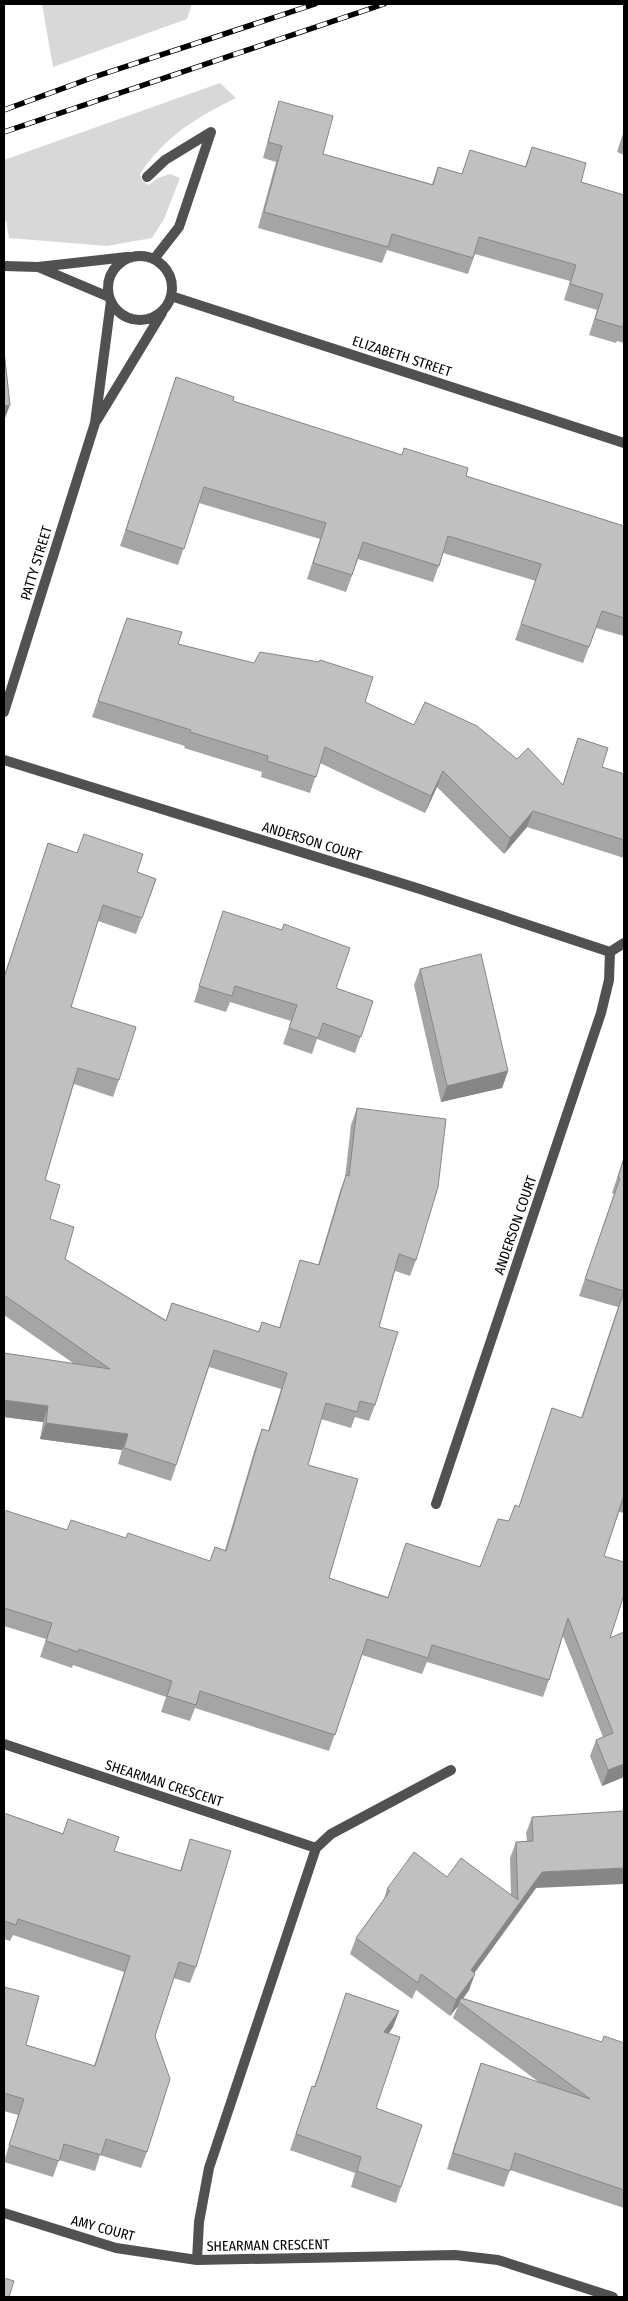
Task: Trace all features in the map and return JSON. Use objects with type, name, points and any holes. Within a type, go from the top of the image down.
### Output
[{"type":"street","points":[[148,177],[165,160],[211,132],[180,227],[154,259]]},
{"type":"street","points":[[4,266],[38,267],[141,255],[154,259],[164,266],[171,277],[169,300],[154,317],[136,320],[118,312],[110,299],[108,286],[112,271],[128,257]]},
{"type":"street","points":[[38,267],[110,299]]},
{"type":"street","name":"PATTY STREET","points":[[4,712],[95,423],[110,299]]},
{"type":"street","name":"PATTY STREET","points":[[95,423],[169,300]]},
{"type":"street","name":"ELIZABETH STREET","points":[[169,300],[624,443]]},
{"type":"street","name":"ANDERSON COURT","points":[[4,760],[420,889],[610,952],[609,980],[601,1013],[436,1504]]},
{"type":"street","points":[[610,952],[624,943]]},
{"type":"street","name":"SHEARMAN CRESCENT","points":[[4,1744],[316,1848],[210,2168],[199,2222],[196,2260],[455,2255],[498,2260],[613,2297]]},
{"type":"street","points":[[316,1848],[331,1834],[451,1770]]},
{"type":"street","name":"AMY COURT","points":[[4,2214],[116,2248],[196,2260]]},
{"type":"shaded area","points":[[42,4],[192,4],[187,19],[53,67]]},
{"type":"shaded area","points":[[220,83],[236,98],[182,129],[160,149],[140,174],[142,181],[149,185],[158,178],[170,174],[180,178],[164,219],[152,238],[107,246],[9,238],[6,221],[4,221],[4,160]]},
{"type":"building","points":[[279,101],[333,116],[323,154],[433,185],[438,167],[462,174],[470,150],[526,167],[532,147],[586,163],[581,182],[624,195],[624,325],[622,327],[595,319],[603,294],[570,284],[576,265],[479,237],[473,258],[392,234],[388,247],[264,212],[282,146],[268,142]]},
{"type":"building","points":[[4,351],[10,405],[4,406]]},
{"type":"building","points":[[176,377],[234,397],[233,401],[402,455],[404,448],[468,468],[466,476],[624,526],[624,618],[602,611],[589,647],[521,624],[541,564],[448,536],[439,566],[363,542],[352,575],[313,563],[326,523],[204,487],[184,549],[126,530]]},
{"type":"building","points":[[127,618],[182,632],[178,644],[254,663],[260,652],[319,662],[320,660],[373,677],[365,702],[414,725],[425,702],[477,726],[517,759],[528,748],[563,785],[578,738],[608,748],[602,767],[624,774],[624,840],[533,811],[510,838],[443,771],[431,796],[325,747],[316,777],[267,761],[268,756],[98,701]]},
{"type":"building","points":[[84,834],[143,854],[137,872],[156,879],[142,918],[103,905],[71,1007],[136,1027],[119,1080],[78,1068],[45,1180],[60,1185],[50,1219],[74,1227],[65,1259],[166,1321],[172,1303],[259,1332],[262,1322],[280,1328],[300,1260],[319,1265],[346,1175],[349,1176],[357,1108],[446,1119],[438,1187],[416,1260],[399,1254],[379,1327],[398,1332],[375,1405],[360,1401],[357,1412],[326,1403],[308,1465],[358,1479],[329,1578],[388,1598],[406,1543],[480,1567],[498,1519],[509,1521],[515,1505],[519,1507],[552,1408],[582,1418],[624,1291],[624,1495],[604,1556],[624,1562],[624,1595],[610,1638],[624,1632],[624,1764],[608,1770],[596,1740],[613,1733],[568,1618],[549,1680],[432,1645],[428,1658],[367,1639],[335,1735],[200,1691],[196,1705],[167,1696],[172,1681],[79,1649],[78,1652],[46,1641],[52,1623],[4,1608],[4,1510],[67,1530],[71,1520],[126,1538],[128,1533],[210,1561],[215,1547],[226,1551],[262,1429],[269,1431],[287,1373],[214,1350],[176,1465],[124,1448],[128,1434],[46,1423],[48,1406],[4,1400],[4,1353],[110,1369],[4,1295],[4,978],[48,843],[77,853]]},
{"type":"building","points":[[223,911],[282,930],[284,924],[350,948],[336,988],[373,1001],[361,1037],[323,1023],[318,1038],[289,1028],[297,1005],[235,986],[232,996],[199,986]]},
{"type":"building","points":[[481,954],[508,1071],[447,1086],[420,969]]},
{"type":"building","points":[[624,1158],[624,1291],[585,1279],[620,1178],[618,1177]]},
{"type":"building","points":[[624,1811],[624,1868],[542,1872],[471,1970],[475,1974],[456,2000],[421,1974],[418,1983],[356,1938],[390,1891],[387,1889],[414,1852],[447,1877],[461,1858],[518,1900],[516,1842],[533,1841],[532,1817]]},
{"type":"building","points":[[4,1813],[63,1834],[68,1819],[119,1837],[114,1851],[181,1871],[190,1839],[231,1851],[196,1967],[179,1962],[155,2036],[170,2079],[147,2152],[106,2139],[101,2155],[64,2144],[59,2161],[9,2145],[24,2099],[4,2093],[4,1987],[39,1996],[26,2045],[95,2066],[130,1956],[18,1919],[16,1925],[4,1921]]},
{"type":"building","points":[[346,1993],[399,2011],[384,2032],[400,2037],[376,2108],[422,2125],[401,2187],[357,2171],[361,2157],[296,2134],[312,2086],[315,2087]]},
{"type":"building","points":[[461,1998],[602,2042],[604,2036],[624,2043],[624,2190],[515,2153],[510,2171],[453,2153],[481,2063],[590,2099],[459,2002]]},
{"type":"building","points":[[4,2278],[14,2281],[9,2297],[4,2297]]},
{"type":"railway","points":[[4,110],[94,77],[315,4]]},
{"type":"railway","points":[[4,132],[384,4]]}]
